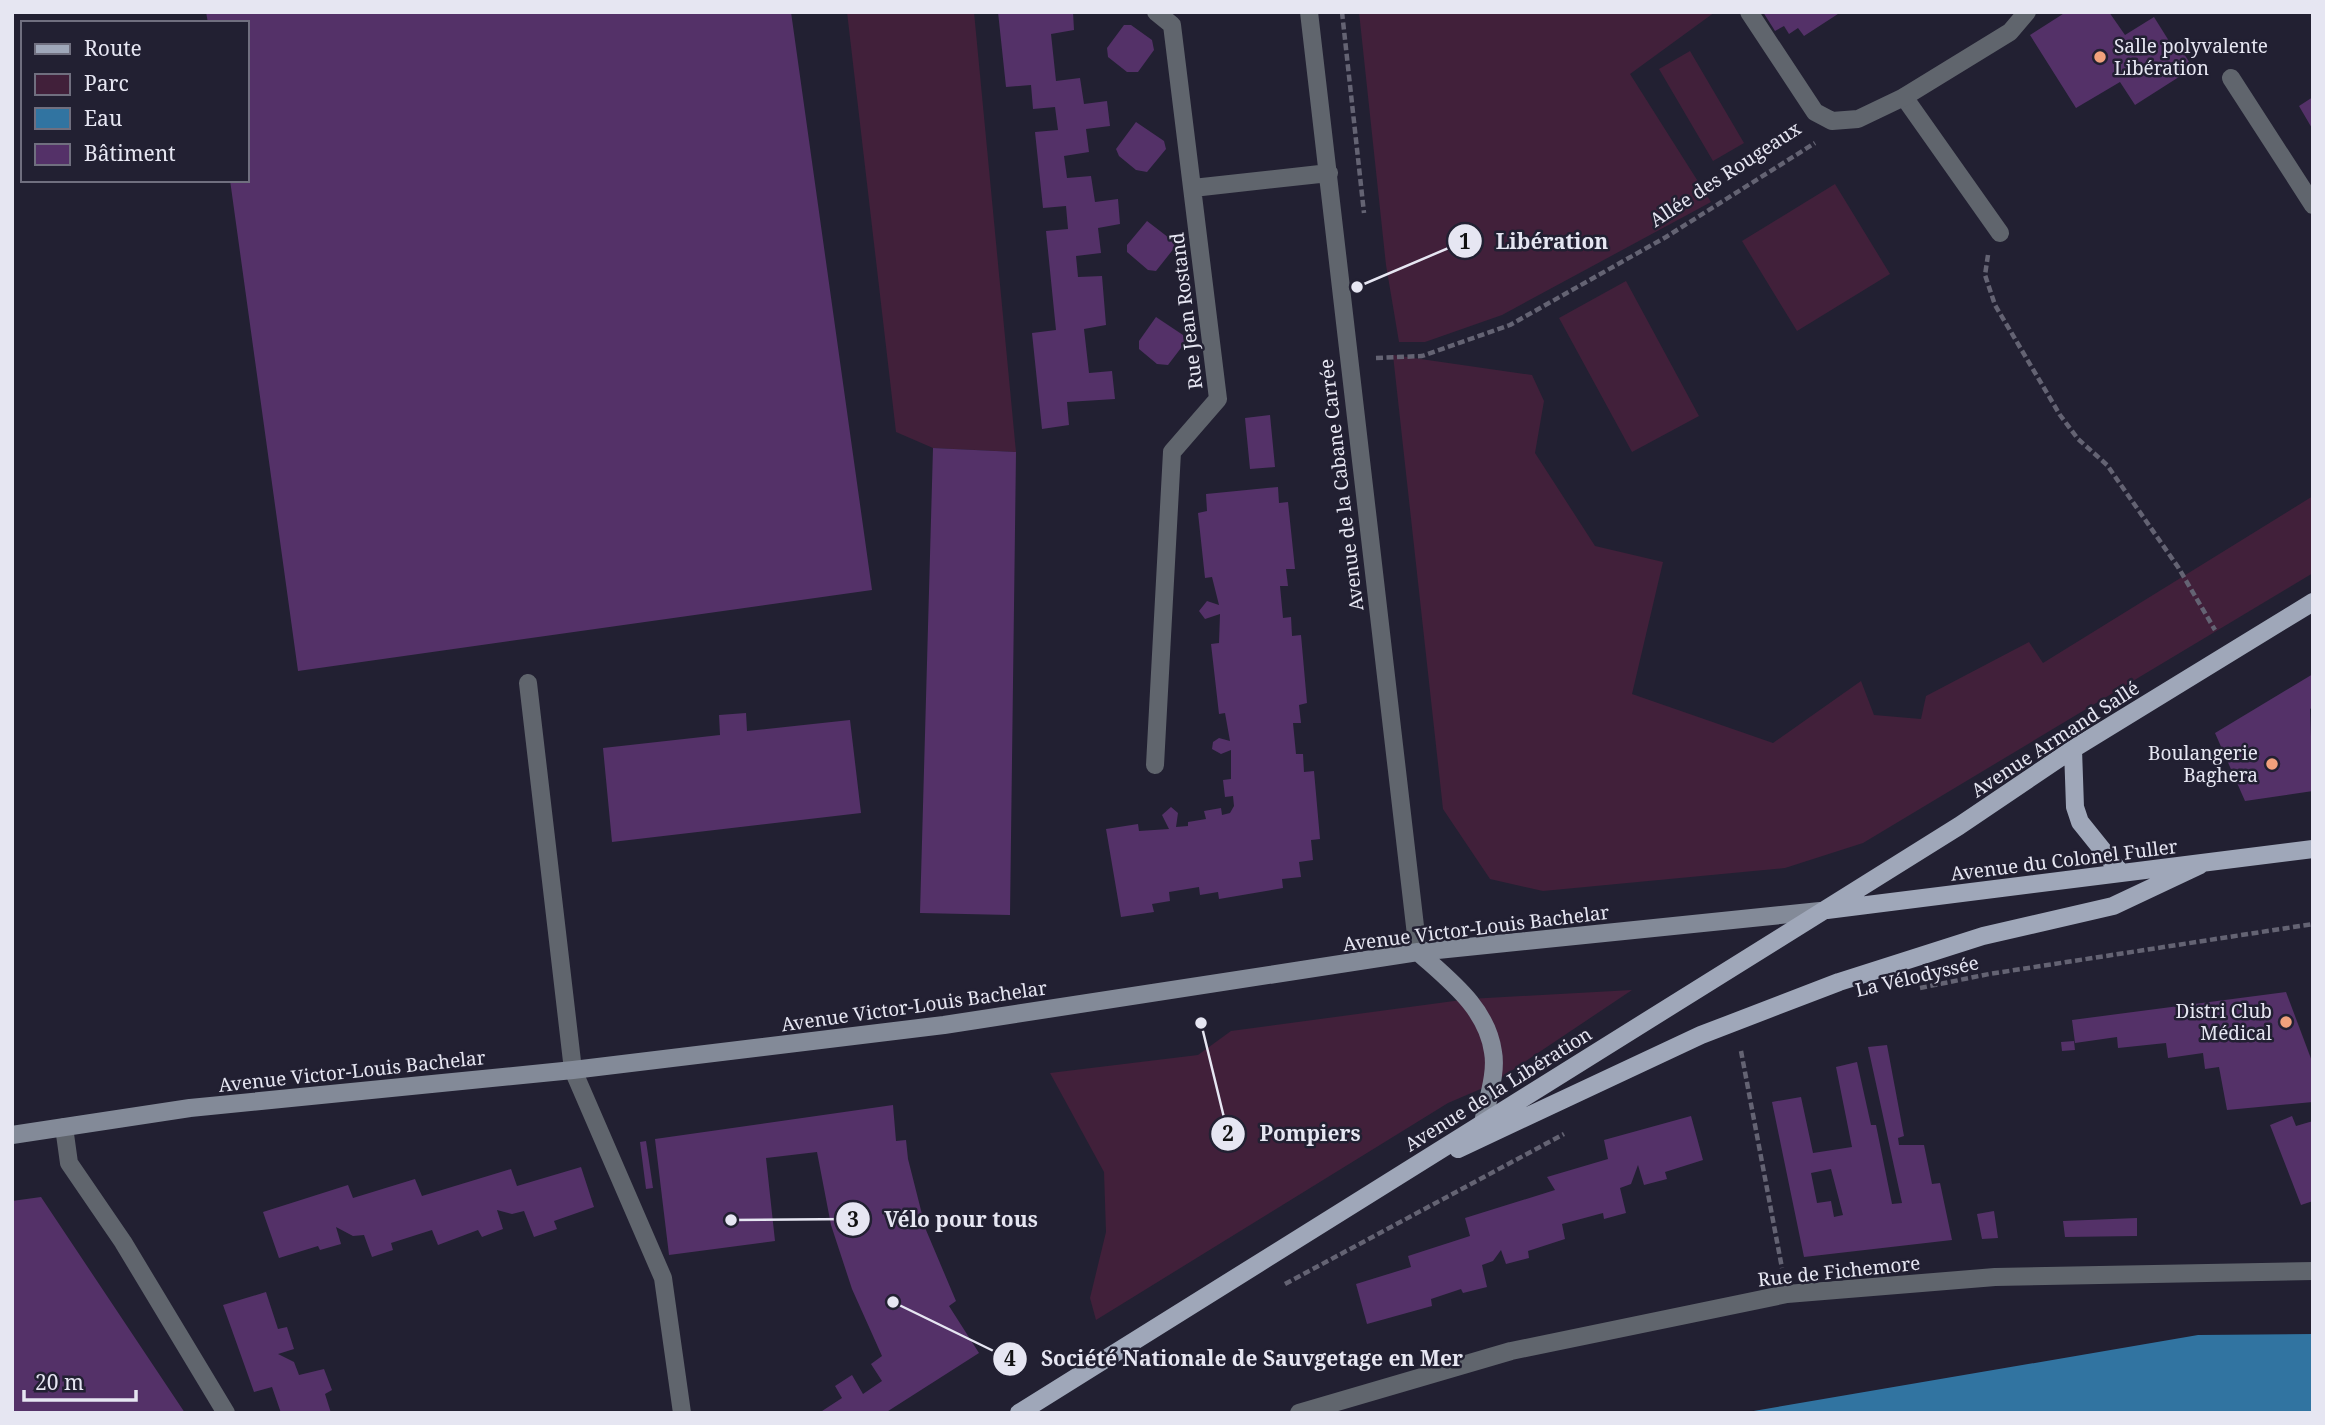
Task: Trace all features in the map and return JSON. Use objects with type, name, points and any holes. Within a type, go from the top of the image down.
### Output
[{"type":"main road","name":"Avenue Armand Sallé","points":[[1820,911],[1959,826],[2073,749],[2313,602]]},
{"type":"main road","points":[[2073,749],[2075,807],[2080,822],[2121,873]]},
{"type":"main road","name":"Avenue du Colonel Fuller","points":[[1820,911],[2313,849]]},
{"type":"main road","points":[[1388,1182],[1713,1031],[1839,982],[1983,936],[2112,906],[2200,865]]},
{"type":"main road","name":"Avenue Victor-Louis Bachelar","points":[[12,1135],[190,1108],[573,1070],[944,1026],[1418,952],[1820,911]]},
{"type":"main road","name":"Avenue de la Libération","points":[[1019,1413],[1820,911]]},
{"type":"main road","points":[[1418,952],[1469,999],[1486,1028],[1494,1053],[1483,1122]]},
{"type":"street","name":"Rue Jean Rostand","points":[[1155,765],[1172,452],[1218,399],[1172,25],[1156,12]]},
{"type":"street","name":"Avenue de la Cabane Carrée","points":[[1309,12],[1329,173],[1347,361],[1418,952]]},
{"type":"street","points":[[1749,12],[1815,112],[1832,121],[1858,119],[1903,97],[2010,32],[2027,12]]},
{"type":"street","points":[[2231,78],[2313,205]]},
{"type":"street","points":[[1903,97],[2000,233]]},
{"type":"street","points":[[1192,188],[1329,173]]},
{"type":"street","points":[[528,683],[573,1070],[663,1278],[682,1413]]},
{"type":"street","points":[[64,1128],[69,1163],[123,1242],[226,1413]]},
{"type":"street","name":"Rue de Fichemore","points":[[1299,1413],[1511,1351],[1787,1294],[1995,1277],[2313,1271]]},
{"type":"path","points":[[1342,12],[1364,219]]},
{"type":"path","name":"Allée des Rougeaux","points":[[1347,361],[1422,356],[1510,326],[1666,237],[1813,146],[1832,121]]},
{"type":"path","points":[[2000,233],[1986,259],[1985,275],[1995,305],[2060,415],[2078,439],[2108,466],[2178,567],[2230,655]]},
{"type":"path","points":[[1378,344],[1379,358]]},
{"type":"path","name":"La Vélodyssée","points":[[1909,991],[1989,974],[2313,924]]},
{"type":"path","points":[[1749,1046],[1739,1052],[1787,1294]]},
{"type":"path","points":[[1284,1284],[1574,1128]]},
{"type":"green space","points":[[847,12],[974,12],[1016,452],[933,448],[896,432]]},
{"type":"green space","points":[[1359,12],[1715,12],[1630,74],[1711,202],[1502,315],[1425,342],[1399,342],[1386,265]]},
{"type":"green space","points":[[1690,51],[1744,143],[1713,161],[1659,69]]},
{"type":"green space","points":[[1835,184],[1890,274],[1797,331],[1742,241]]},
{"type":"green space","points":[[1626,281],[1699,416],[1632,452],[1559,318]]},
{"type":"green space","points":[[1393,355],[1532,375],[1544,401],[1535,453],[1595,546],[1663,562],[1632,694],[1773,743],[1861,681],[1874,715],[1921,719],[1926,696],[2029,642],[2043,663],[2313,496],[2313,573],[1863,843],[1785,868],[1543,891],[1490,879],[1443,809]]},
{"type":"green space","points":[[1632,990],[1490,1085],[1448,1103],[1096,1320],[1090,1298],[1106,1232],[1104,1172],[1050,1073],[1198,1055],[1231,1031],[1469,999]]},
{"type":"water","points":[[2313,1334],[2313,1413],[1742,1413],[2198,1335]]},
{"type":"building","points":[[206,12],[791,12],[872,590],[298,671],[230,182],[248,182],[248,21],[208,21]]},
{"type":"building","points":[[998,12],[1073,12],[1074,30],[1051,34],[1056,81],[1080,78],[1084,104],[1107,101],[1110,126],[1086,129],[1089,152],[1064,156],[1067,178],[1091,176],[1095,202],[1118,199],[1120,224],[1098,228],[1101,253],[1076,256],[1078,277],[1102,276],[1106,325],[1084,329],[1089,373],[1112,371],[1115,399],[1067,402],[1069,425],[1042,429],[1032,333],[1056,330],[1046,231],[1068,229],[1066,206],[1043,208],[1035,132],[1058,130],[1055,107],[1033,109],[1031,85],[1006,87]]},
{"type":"building","points":[[1763,12],[1841,12],[1804,36],[1798,28],[1789,34],[1784,26],[1775,31]]},
{"type":"building","points":[[2066,12],[2109,12],[2125,35],[2154,17],[2174,49],[2179,46],[2193,68],[2135,105],[2120,82],[2076,108],[2030,35]]},
{"type":"building","points":[[1124,25],[1131,25],[1152,40],[1154,50],[1138,72],[1127,72],[1108,57],[1107,48]]},
{"type":"building","points":[[2313,97],[2313,130],[2299,106]]},
{"type":"building","points":[[1136,122],[1164,141],[1166,149],[1147,172],[1136,170],[1119,156],[1116,149]]},
{"type":"building","points":[[1147,221],[1173,241],[1175,247],[1156,271],[1148,270],[1127,252],[1127,245]]},
{"type":"building","points":[[1156,317],[1183,335],[1184,344],[1168,365],[1157,364],[1139,349],[1139,341]]},
{"type":"building","points":[[1270,415],[1275,467],[1250,469],[1245,418]]},
{"type":"building","points":[[933,448],[1016,452],[1010,915],[920,913]]},
{"type":"building","points":[[1278,487],[1279,503],[1288,502],[1295,569],[1286,569],[1288,586],[1280,586],[1283,618],[1291,617],[1292,636],[1301,635],[1307,703],[1299,705],[1301,723],[1293,723],[1296,754],[1303,754],[1304,772],[1314,771],[1320,839],[1311,840],[1313,860],[1299,862],[1301,877],[1282,879],[1283,888],[1219,899],[1218,892],[1200,895],[1199,887],[1169,892],[1170,901],[1152,904],[1154,912],[1121,917],[1106,829],[1138,824],[1139,831],[1169,829],[1162,815],[1171,807],[1178,813],[1176,827],[1188,826],[1188,822],[1206,819],[1204,811],[1221,808],[1222,815],[1230,813],[1234,806],[1233,796],[1225,797],[1223,780],[1231,779],[1231,750],[1221,754],[1212,749],[1213,742],[1219,738],[1230,741],[1225,713],[1219,714],[1211,644],[1219,643],[1220,614],[1205,619],[1199,611],[1207,601],[1219,605],[1212,577],[1205,578],[1198,513],[1207,511],[1206,494]]},
{"type":"building","points":[[2313,674],[2313,707],[2310,709],[2313,791],[2245,801],[2215,733]]},
{"type":"building","points":[[746,713],[747,731],[850,720],[861,813],[612,842],[603,748],[720,735],[719,715]]},
{"type":"building","points":[[2286,992],[2313,1064],[2313,1102],[2227,1110],[2219,1067],[2205,1069],[2203,1053],[2168,1058],[2166,1043],[2118,1048],[2117,1037],[2075,1043],[2072,1020]]},
{"type":"building","points":[[2074,1041],[2075,1050],[2062,1051],[2061,1042]]},
{"type":"building","points":[[1887,1045],[1904,1136],[1898,1138],[1899,1145],[1924,1145],[1932,1184],[1940,1183],[1952,1240],[1804,1257],[1772,1102],[1801,1097],[1813,1153],[1852,1147],[1836,1067],[1857,1062],[1871,1125],[1876,1125],[1892,1204],[1902,1203],[1868,1047]],"holes":[[[1831,1169],[1843,1215],[1834,1217],[1831,1201],[1817,1203],[1811,1173]]]},
{"type":"building","points":[[893,1105],[896,1141],[906,1140],[908,1159],[926,1230],[956,1301],[949,1306],[979,1353],[885,1413],[819,1413],[842,1398],[835,1386],[852,1375],[863,1394],[882,1381],[871,1364],[882,1356],[852,1289],[831,1225],[817,1152],[766,1158],[775,1241],[669,1255],[655,1139]]},
{"type":"building","points":[[1691,1116],[1703,1160],[1665,1172],[1667,1179],[1644,1185],[1638,1165],[1631,1184],[1620,1188],[1626,1213],[1604,1219],[1603,1213],[1562,1224],[1565,1239],[1528,1251],[1529,1258],[1506,1264],[1501,1250],[1493,1261],[1482,1265],[1487,1287],[1463,1293],[1461,1289],[1431,1299],[1432,1306],[1367,1324],[1356,1284],[1411,1267],[1408,1256],[1470,1236],[1465,1218],[1555,1190],[1547,1177],[1608,1159],[1604,1140]]},
{"type":"building","points":[[2292,1116],[2296,1126],[2313,1121],[2313,1201],[2301,1205],[2270,1125]]},
{"type":"building","points":[[646,1141],[653,1188],[646,1189],[640,1142]]},
{"type":"building","points":[[581,1167],[594,1207],[554,1221],[557,1229],[534,1237],[524,1211],[512,1214],[497,1210],[503,1229],[482,1237],[478,1230],[438,1245],[432,1230],[391,1243],[393,1250],[372,1257],[364,1235],[353,1236],[336,1227],[341,1244],[320,1250],[318,1246],[279,1258],[263,1212],[348,1185],[353,1198],[415,1179],[422,1196],[511,1169],[517,1186]]},
{"type":"building","points":[[41,1197],[185,1413],[12,1413],[12,1201]]},
{"type":"building","points":[[1994,1211],[1998,1238],[1982,1239],[1977,1214]]},
{"type":"building","points":[[2137,1218],[2137,1236],[2065,1237],[2063,1221]]},
{"type":"building","points":[[266,1292],[278,1329],[287,1327],[294,1349],[278,1354],[294,1362],[299,1375],[324,1369],[332,1390],[325,1394],[331,1413],[281,1413],[272,1387],[254,1392],[223,1305]]},
{"type":"place","name":"Salle polyvalente Libération","points":[[2100,57]]},
{"type":"place","name":"Libération","points":[[1357,287]]},
{"type":"place","name":"Boulangerie Baghera","points":[[2272,764]]},
{"type":"place","name":"Distri Club Médical","points":[[2286,1022]]},
{"type":"place","name":"Pompiers","points":[[1201,1023]]},
{"type":"place","name":"Vélo pour tous","points":[[731,1220]]},
{"type":"place","name":"Société Nationale de Sauvgetage en Mer","points":[[893,1302]]}]
